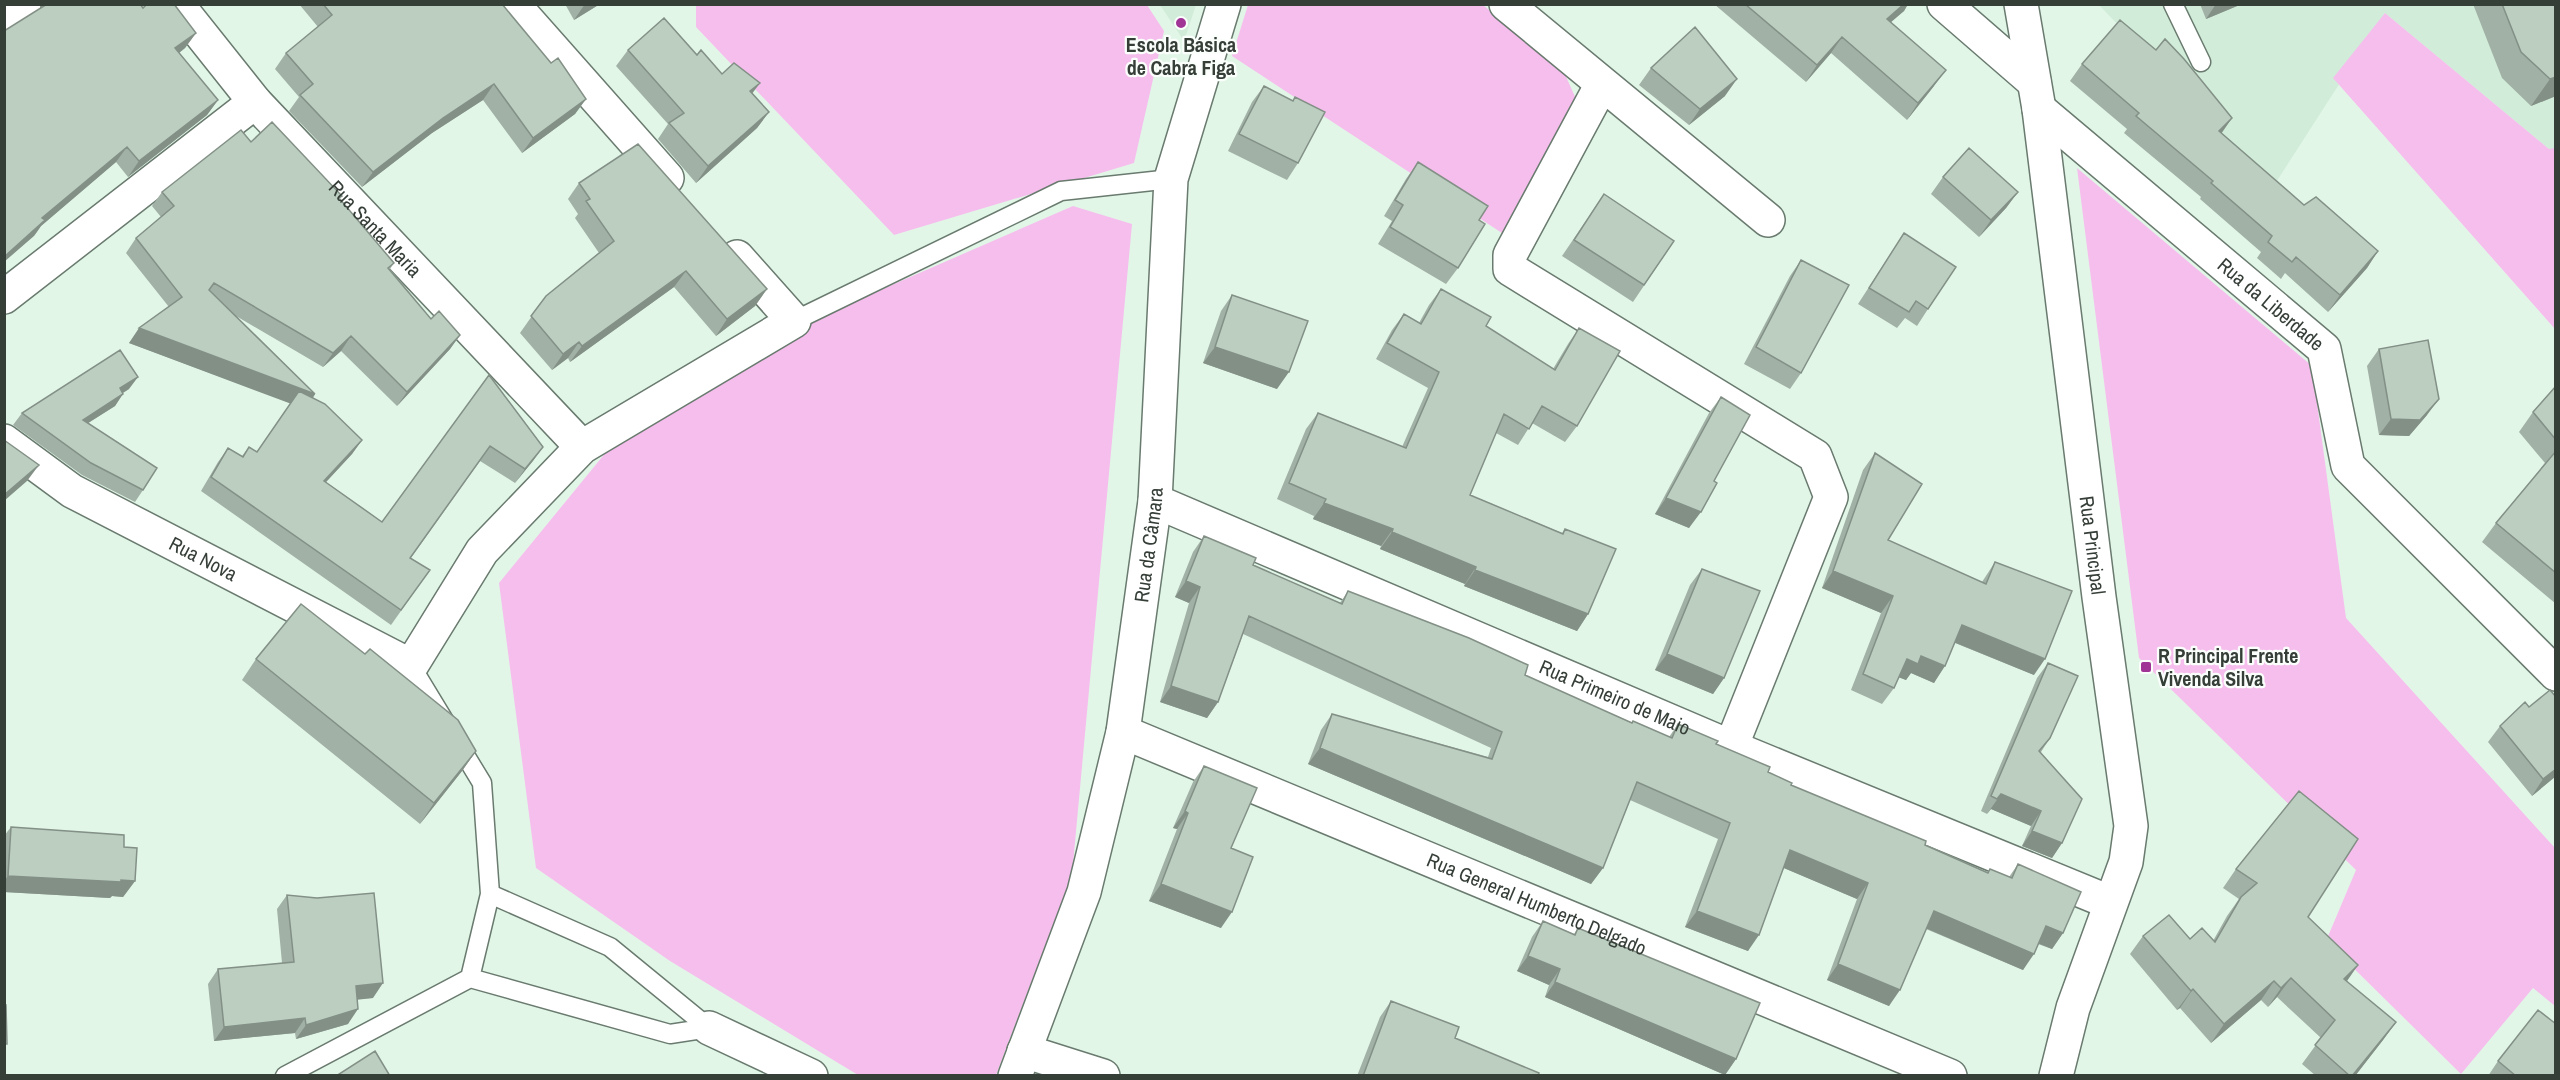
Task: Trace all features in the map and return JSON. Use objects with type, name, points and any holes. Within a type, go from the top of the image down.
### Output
[{"type":"street","points":[[4,17],[24,4]]},
{"type":"street","name":"Rua Santa Maria","points":[[177,4],[255,102],[582,447]]},
{"type":"street","points":[[513,4],[685,198]]},
{"type":"street","name":"Rua da Câmara","points":[[1019,1064],[1084,892],[1123,732],[1155,501],[1171,179],[1224,4]]},
{"type":"street","points":[[1506,4],[1768,220]]},
{"type":"street","name":"Rua da Liberdade","points":[[1944,4],[2036,95],[2324,349],[2348,466],[2556,674]]},
{"type":"street","name":"Rua Principal","points":[[2021,4],[2036,95],[2099,597],[2131,826],[2126,862],[2109,902],[2073,1008],[2056,1076]]},
{"type":"street","points":[[1602,84],[1510,255],[1510,269],[1815,456],[1831,497],[1731,747]]},
{"type":"street","points":[[4,297],[255,102]]},
{"type":"street","points":[[411,666],[482,551],[582,447],[794,321],[716,233]]},
{"type":"street","name":"Rua Nova","points":[[4,441],[72,491],[411,666]]},
{"type":"street","name":"Rua Primeiro de Maio","points":[[1155,501],[1731,747],[2109,902]]},
{"type":"street","name":"Rua General Humberto Delgado","points":[[1123,732],[1950,1076]]},
{"type":"street","points":[[709,1029],[811,1076]]},
{"type":"street","points":[[1019,1064],[1103,1076]]},
{"type":"lane","points":[[2173,4],[2201,62]]},
{"type":"lane","points":[[794,321],[1061,192],[1171,179]]},
{"type":"lane","points":[[411,666],[482,783],[490,894],[470,978]]},
{"type":"lane","points":[[490,894],[610,947],[709,1029]]},
{"type":"lane","points":[[285,1076],[470,978],[670,1034],[709,1029]]},
{"type":"shaded area","points":[[696,5],[1147,5],[1164,31],[1134,163],[894,235],[696,27]]},
{"type":"shaded area","name":"Escola Básica de Cabra Figa","points":[[1160,5],[1196,5],[1184,41]]},
{"type":"shaded area","points":[[1248,5],[1483,5],[1564,72],[1576,99],[1505,235],[1232,56]]},
{"type":"shaded area","points":[[2099,5],[2555,5],[2555,150],[2549,149],[2385,13],[2273,187]]},
{"type":"shaded area","points":[[2385,13],[2549,149],[2555,148],[2555,329],[2333,78]]},
{"type":"shaded area","points":[[2077,168],[2312,366],[2346,618],[2555,848],[2555,1006],[2533,988],[2461,1074],[2326,941],[2356,870],[2139,658]]},
{"type":"shaded area","points":[[1073,206],[1132,224],[1072,875],[996,1075],[858,1075],[670,961],[536,868],[499,583],[607,451],[823,315]]},
{"type":"building","points":[[47,4],[140,4],[143,8],[147,4],[174,4],[196,33],[175,48],[218,100],[139,161],[127,147],[42,218],[45,220],[4,257],[4,31]]},
{"type":"building","points":[[323,4],[502,4],[551,63],[558,58],[586,99],[533,138],[494,84],[443,118],[373,172],[300,95],[313,84],[286,53],[332,15]]},
{"type":"building","points":[[1745,4],[1904,4],[1887,19],[1946,70],[1918,103],[1842,37],[1817,65]]},
{"type":"building","points":[[2502,4],[2556,4],[2556,77],[2550,79],[2521,52]]},
{"type":"building","points":[[664,18],[697,55],[701,50],[722,74],[734,63],[760,83],[750,91],[769,112],[708,166],[669,123],[684,113],[628,50]]},
{"type":"building","points":[[2120,20],[2156,50],[2165,39],[2184,59],[2232,118],[2219,131],[2304,205],[2316,197],[2378,251],[2340,295],[2296,257],[2292,262],[2268,242],[2272,236],[2211,183],[2213,181],[2136,116],[2139,113],[2082,64]]},
{"type":"building","points":[[1695,27],[1737,79],[1700,109],[1651,68]]},
{"type":"building","points":[[1264,86],[1293,101],[1295,97],[1325,112],[1298,163],[1239,134]]},
{"type":"building","points":[[272,122],[342,196],[339,198],[394,263],[388,268],[431,319],[439,311],[460,335],[407,392],[351,336],[333,353],[214,283],[209,290],[315,394],[139,328],[182,297],[136,238],[174,206],[162,192],[241,130],[251,142]]},
{"type":"building","points":[[638,144],[767,289],[727,319],[686,271],[582,346],[579,342],[563,354],[531,316],[546,296],[614,241],[586,201],[590,199],[579,183]]},
{"type":"building","points":[[1969,148],[2018,192],[1991,220],[1943,177]]},
{"type":"building","points":[[1418,162],[1488,206],[1479,220],[1485,224],[1458,268],[1390,227],[1403,205],[1395,200]]},
{"type":"building","points":[[1604,194],[1674,241],[1644,285],[1574,240]]},
{"type":"building","points":[[1904,233],[1956,267],[1928,309],[1916,301],[1909,312],[1869,288]]},
{"type":"building","points":[[1801,260],[1849,285],[1801,373],[1756,347]]},
{"type":"building","points":[[1441,289],[1491,317],[1486,326],[1555,370],[1579,328],[1620,351],[1577,426],[1542,406],[1529,429],[1504,414],[1470,495],[1563,534],[1565,529],[1616,549],[1588,614],[1475,570],[1476,567],[1392,532],[1393,529],[1324,503],[1326,499],[1289,483],[1318,413],[1406,448],[1439,372],[1387,343],[1404,314],[1421,324]]},
{"type":"building","points":[[1232,295],[1308,321],[1289,372],[1215,347]]},
{"type":"building","points":[[2428,340],[2439,399],[2420,420],[2391,419],[2379,349]]},
{"type":"building","points":[[120,350],[138,377],[120,388],[123,394],[83,420],[157,468],[143,490],[91,463],[22,413]]},
{"type":"building","points":[[489,375],[543,447],[525,469],[490,446],[410,558],[430,570],[401,610],[211,477],[228,448],[243,457],[249,447],[257,452],[299,391],[325,404],[362,440],[324,481],[382,522]]},
{"type":"building","points":[[2556,386],[2556,440],[2533,412]]},
{"type":"building","points":[[1721,397],[1750,415],[1714,481],[1717,483],[1701,512],[1666,498]]},
{"type":"building","points":[[4,440],[39,465],[4,495]]},
{"type":"building","points":[[2556,451],[2556,573],[2496,523]]},
{"type":"building","points":[[1875,453],[1922,484],[1888,540],[1986,584],[1995,562],[2072,591],[2045,659],[1962,625],[1945,666],[1921,656],[1918,664],[1907,659],[1894,688],[1863,674],[1893,596],[1833,571]]},
{"type":"building","points":[[1204,536],[1256,558],[1253,565],[1342,604],[1348,591],[1469,638],[1528,665],[1525,675],[1632,723],[1633,721],[1672,738],[1678,724],[1718,741],[1716,744],[1770,767],[1768,772],[1792,783],[1791,785],[1926,841],[1925,845],[1988,873],[1990,869],[2012,878],[2018,864],[2081,892],[2063,933],[2046,926],[2034,954],[1934,911],[1900,990],[1838,964],[1868,883],[1790,850],[1759,935],[1697,911],[1730,823],[1637,782],[1603,868],[1320,748],[1332,714],[1492,759],[1502,732],[1249,616],[1218,702],[1171,686],[1200,587],[1186,581]]},
{"type":"building","points":[[1702,569],[1760,591],[1724,678],[1667,654]]},
{"type":"building","points":[[301,604],[365,654],[370,649],[458,720],[476,751],[434,803],[256,659]]},
{"type":"building","points":[[2048,663],[2078,676],[2050,738],[2039,751],[2082,799],[2062,843],[2032,831],[2041,811],[2001,794],[1997,799],[1991,796]]},
{"type":"building","points":[[2550,690],[2556,697],[2556,769],[2543,779],[2500,726],[2525,702],[2529,707]]},
{"type":"building","points":[[1204,766],[1257,788],[1231,848],[1253,857],[1232,912],[1161,884],[1188,813],[1185,811]]},
{"type":"building","points":[[2299,791],[2358,839],[2308,917],[2358,965],[2344,979],[2396,1022],[2352,1076],[2315,1045],[2335,1020],[2291,978],[2281,988],[2274,981],[2224,1024],[2193,989],[2191,991],[2143,936],[2169,915],[2190,939],[2202,928],[2215,942],[2241,897],[2257,883],[2236,869]]},
{"type":"building","points":[[11,827],[124,835],[124,847],[137,848],[135,881],[8,876]]},
{"type":"building","points":[[374,893],[383,983],[356,986],[358,1009],[306,1025],[305,1018],[224,1027],[218,969],[294,962],[287,895],[317,898]]},
{"type":"building","points":[[1543,921],[1575,935],[1578,928],[1760,1003],[1736,1059],[1555,982],[1560,969],[1528,956]]},
{"type":"building","points":[[1391,1001],[1459,1027],[1455,1038],[1539,1073],[1538,1076],[1363,1076]]},
{"type":"building","points":[[4,1005],[6,1005],[7,1044],[4,1044]]},
{"type":"building","points":[[2538,1010],[2556,1024],[2556,1076],[2516,1076],[2498,1061]]},
{"type":"building","points":[[375,1051],[390,1076],[336,1076]]},
{"type":"place","name":"Escola Básica de Cabra Figa","points":[[1181,23]]},
{"type":"place","name":"R Principal Frente Vivenda Silva","points":[[2146,667]]}]
